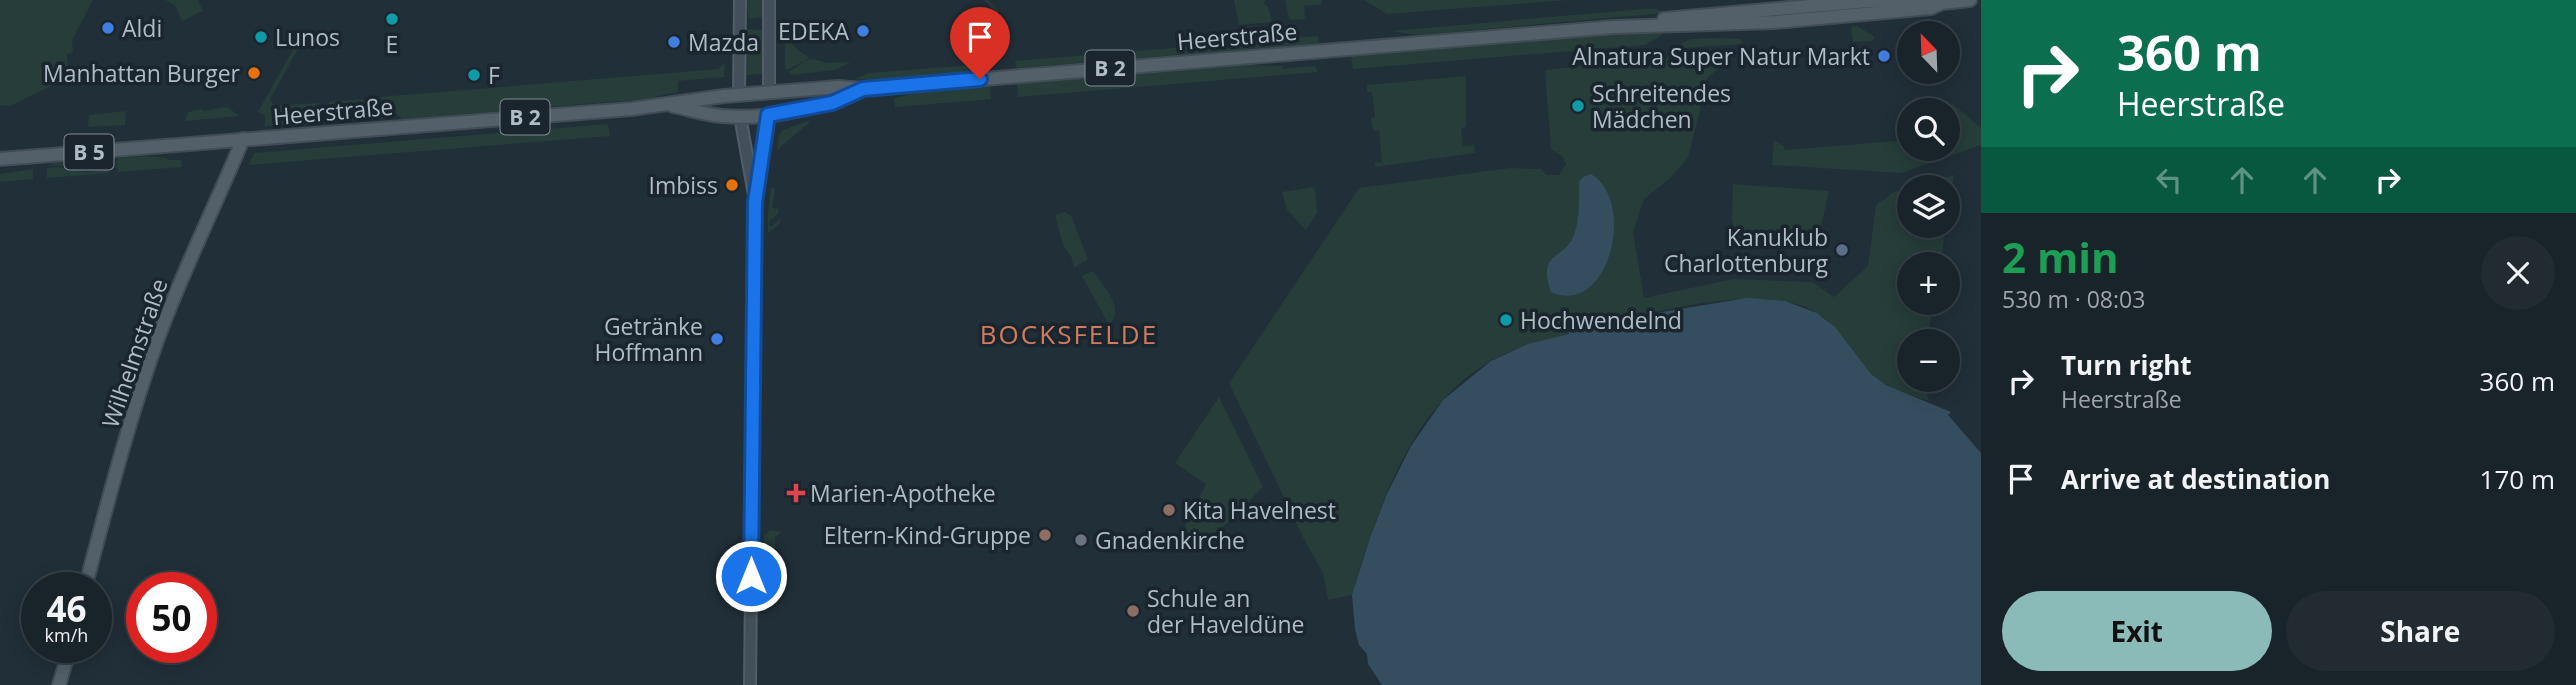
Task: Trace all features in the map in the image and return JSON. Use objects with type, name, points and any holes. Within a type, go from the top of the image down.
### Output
[{"type":"main road","points":[[740,0],[740,116],[755,202]]},
{"type":"main road","points":[[750,685],[755,202],[768,115],[769,0]]},
{"type":"main road","name":"Heerstraße","points":[[0,159],[670,105],[690,99],[839,87],[863,89],[1614,27],[1775,22],[1931,8],[1942,3],[1970,0]]},
{"type":"main road","name":"Heerstraße","points":[[670,105],[719,116],[768,115],[832,103],[863,89]]},
{"type":"main road","name":"Wilhelmstraße","points":[[89,572],[138,397],[157,342],[176,291],[243,139]]},
{"type":"main road","points":[[59,685],[66,663]]},
{"type":"green space","points":[[0,0],[93,0],[72,40],[73,52],[67,54],[69,77],[10,106],[0,105]]},
{"type":"green space","points":[[165,0],[198,0],[203,11],[182,21],[175,5]]},
{"type":"green space","points":[[747,0],[763,0],[762,17],[748,17]]},
{"type":"green space","points":[[984,0],[988,0],[999,10],[993,24],[993,41],[987,47],[962,49],[992,20],[988,16],[994,10]]},
{"type":"green space","points":[[1234,0],[1266,0],[1264,3],[1268,7],[1272,22],[1239,25]]},
{"type":"green space","points":[[1285,0],[1322,0],[1321,4],[1304,6],[1305,19],[1289,20]]},
{"type":"green space","points":[[1364,0],[1568,0],[1387,14]]},
{"type":"green space","points":[[1656,9],[1665,13],[1419,35],[1390,31]]},
{"type":"green space","points":[[1857,26],[1875,37],[1872,41],[1853,42],[1851,27]]},
{"type":"green space","points":[[746,29],[763,30],[764,74],[745,75]]},
{"type":"green space","points":[[1658,30],[1662,32],[1661,36],[1645,45],[1353,69],[1351,56]]},
{"type":"green space","points":[[785,35],[798,50],[810,58],[787,70],[785,68]]},
{"type":"green space","points":[[1318,36],[1319,43],[1016,68],[1015,61]]},
{"type":"green space","points":[[1690,39],[1741,39],[1742,44],[1672,49]]},
{"type":"green space","points":[[295,46],[299,47],[270,99],[274,106],[318,103],[313,119],[306,123],[265,126],[265,116],[258,112]]},
{"type":"green space","points":[[1737,54],[1708,77],[1688,158],[1668,180],[1644,199],[1633,232],[1644,298],[1733,279],[1812,282],[1834,297],[1868,266],[1876,205],[1897,191],[1897,238],[1944,238],[1942,252],[1897,252],[1897,315],[1932,315],[1929,329],[1897,329],[1897,390],[1871,374],[1834,327],[1819,314],[1795,304],[1766,299],[1697,304],[1661,311],[1569,332],[1503,354],[1465,379],[1440,403],[1419,431],[1386,495],[1352,595],[1328,600],[1323,573],[1229,383],[1359,188],[1510,168],[1541,169],[1547,175],[1559,175],[1566,164],[1563,157],[1551,149],[1545,70],[1662,57],[1670,59]]},
{"type":"green space","points":[[813,59],[828,63],[851,62],[835,70],[792,75],[789,72]]},
{"type":"green space","points":[[725,62],[724,77],[678,81],[678,92],[646,99],[402,119],[379,97],[718,69]]},
{"type":"green space","points":[[987,64],[988,71],[855,79],[868,73]]},
{"type":"green space","points":[[1252,65],[1282,66],[1283,69],[1315,66],[1318,72],[1018,97],[1017,84]]},
{"type":"green space","points":[[1466,76],[1466,127],[1461,128],[1463,146],[1474,145],[1475,153],[1375,167],[1375,163],[1382,162],[1379,131],[1373,131],[1371,118],[1375,117],[1372,92],[1367,92],[1367,85]]},
{"type":"green space","points":[[990,86],[991,99],[895,107],[894,98],[921,92]]},
{"type":"green space","points":[[362,99],[382,115],[382,119],[323,121],[329,102]]},
{"type":"green space","points":[[227,107],[240,116],[185,121],[188,112]]},
{"type":"green space","points":[[1960,110],[1981,128],[1981,145],[1960,152]]},
{"type":"green space","points":[[126,111],[125,125],[88,127],[89,115]]},
{"type":"green space","points":[[812,120],[777,150],[782,130]]},
{"type":"green space","points":[[608,124],[610,136],[249,165],[254,153]]},
{"type":"green space","points":[[1774,140],[1784,146],[1784,150],[1897,141],[1897,161],[1936,161],[1902,173],[1772,165]]},
{"type":"green space","points":[[147,156],[181,160],[182,167],[118,172],[116,162],[119,158]]},
{"type":"green space","points":[[102,159],[106,168],[48,166],[54,163]]},
{"type":"green space","points":[[59,167],[85,172],[107,170],[109,173],[47,178],[47,168]]},
{"type":"green space","points":[[33,169],[33,179],[0,182],[0,174]]},
{"type":"green space","points":[[1733,184],[1829,191],[1816,249],[1737,245],[1732,219]]},
{"type":"green space","points":[[771,187],[775,188],[772,208],[779,209],[777,215],[769,221],[769,225],[771,227],[780,219],[780,223],[768,233],[768,213]]},
{"type":"green space","points":[[1315,187],[1317,213],[1306,230],[1287,210],[1282,192]]},
{"type":"green space","points":[[1065,212],[1071,216],[1088,259],[1074,268],[1071,256],[1063,245],[1055,215]]},
{"type":"green space","points":[[1094,272],[1112,299],[1115,312],[1109,325],[1082,276]]},
{"type":"green space","points":[[1904,392],[1926,392],[1929,401]]},
{"type":"green space","points":[[1219,397],[1263,487],[1199,547],[1181,535],[1206,484],[1175,463]]},
{"type":"green space","points":[[770,530],[782,532],[775,537],[775,556],[764,556],[764,535]]},
{"type":"water","points":[[1591,174],[1605,188],[1612,207],[1614,230],[1610,253],[1601,273],[1588,288],[1571,296],[1551,292],[1547,269],[1554,257],[1571,241],[1578,220],[1579,182]]},
{"type":"water","points":[[1747,298],[1785,301],[1817,313],[1835,327],[1871,374],[1886,385],[1897,392],[1951,412],[1948,415],[1981,453],[1981,685],[1382,685],[1368,664],[1367,654],[1359,645],[1352,595],[1386,496],[1411,446],[1443,400],[1491,361],[1528,344],[1569,332],[1662,312]]},
{"type":"place","name":"E","points":[[392,19]]},
{"type":"place","name":"Aldi","points":[[108,28]]},
{"type":"place","name":"EDEKA","points":[[863,31]]},
{"type":"place","name":"Lunos","points":[[261,37]]},
{"type":"place","name":"Mazda","points":[[674,42]]},
{"type":"place","name":"Alnatura Super Natur Markt","points":[[1884,56]]},
{"type":"place","name":"Manhattan Burger","points":[[254,73]]},
{"type":"place","name":"F","points":[[474,75]]},
{"type":"place","name":"Schreitendes Mädchen","points":[[1578,106]]},
{"type":"place","name":"Imbiss","points":[[732,185]]},
{"type":"place","name":"Kanuklub Charlottenburg","points":[[1842,250]]},
{"type":"place","name":"Hochwendelnd","points":[[1506,320]]},
{"type":"place","name":"Getränke Hoffmann","points":[[717,339]]},
{"type":"place","name":"Marien-Apotheke","points":[[796,493]]},
{"type":"place","name":"Kita Havelnest","points":[[1169,510]]},
{"type":"place","name":"Eltern-Kind-Gruppe","points":[[1045,535]]},
{"type":"place","name":"Gnadenkirche","points":[[1081,540]]},
{"type":"place","name":"Schule an der Haveldüne","points":[[1133,611]]},
{"type":"district","name":"BOCKSFELDE","points":[[1069,334]]},
{"type":"route","points":[[751,576],[755,202],[768,115],[832,103],[863,89],[980,79]]}]
